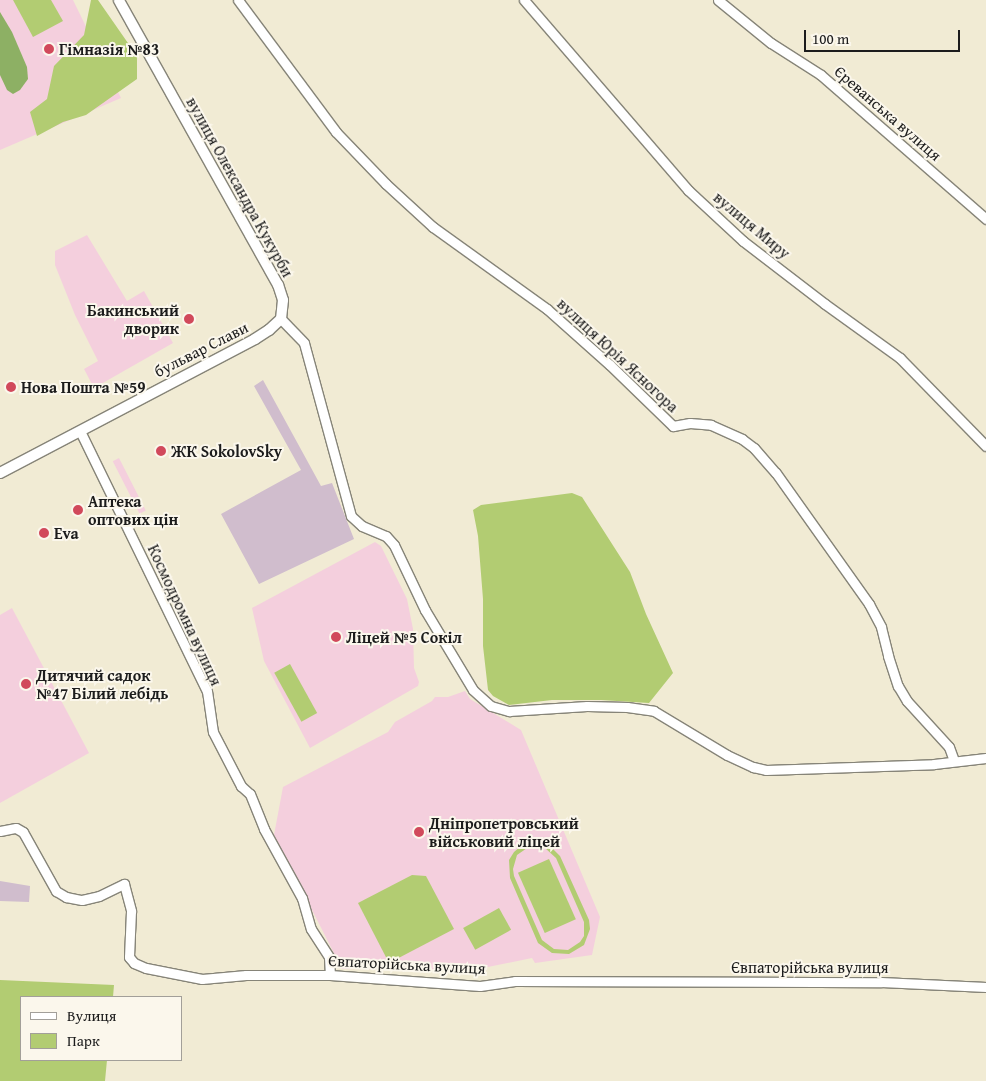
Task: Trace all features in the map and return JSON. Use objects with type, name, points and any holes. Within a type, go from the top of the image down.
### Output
[{"type":"street","name":"вулиця Олександра Кукурби","points":[[119,0],[278,285],[283,300],[281,319]]},
{"type":"street","name":"вулиця Юрія Ясногора","points":[[238,0],[336,132],[386,184],[433,227],[547,309],[610,365],[673,426],[690,423],[711,425],[742,439],[754,448],[776,473],[869,604],[881,627],[898,686],[908,701],[950,747],[954,762]]},
{"type":"street","name":"вулиця Миру","points":[[524,0],[688,190],[743,241],[825,304],[900,358],[986,446]]},
{"type":"street","name":"Єреванська вулиця","points":[[718,0],[771,43],[821,75],[986,219]]},
{"type":"street","name":"бульвар Слави","points":[[0,473],[255,339],[281,319]]},
{"type":"street","points":[[281,319],[304,343],[351,516],[362,526],[386,536],[394,545],[425,610],[474,690],[491,706],[509,711],[587,706],[627,707],[654,711],[727,755],[753,767],[766,770],[954,762],[986,758]]},
{"type":"street","name":"Космодромна вулиця","points":[[80,431],[207,691],[213,732],[241,786],[250,794],[264,829],[302,898],[311,929],[329,957],[330,975]]},
{"type":"street","name":"Євпаторійська вулиця","points":[[0,831],[16,828],[23,832],[56,891],[66,897],[82,900],[98,896],[124,884],[132,911],[129,957],[134,963],[146,968],[202,979],[246,975],[330,975],[480,986],[515,981],[535,981],[881,982],[986,987]]},
{"type":"shaded area","name":"Гімназія №83","points":[[0,0],[73,0],[121,98],[0,150]]},
{"type":"shaded area","points":[[87,235],[127,301],[144,291],[173,343],[94,388],[84,369],[98,361],[75,315],[55,265],[55,251]]},
{"type":"shaded area","points":[[263,380],[321,486],[332,483],[354,539],[259,584],[221,514],[301,470],[254,386]]},
{"type":"shaded area","points":[[119,458],[146,511],[140,514],[113,461]]},
{"type":"shaded area","name":"Ліцей №5 Сокіл","points":[[375,542],[381,546],[407,599],[413,629],[414,668],[419,682],[418,686],[310,748],[264,661],[252,608]]},
{"type":"shaded area","name":"Дитячий садок №47 Білий лебідь","points":[[12,608],[89,753],[0,803],[0,615]]},
{"type":"shaded area","name":"Дніпропетровський військовий ліцей","points":[[465,691],[470,699],[521,730],[600,917],[592,955],[535,963],[532,958],[473,970],[342,969],[274,835],[283,787],[388,732],[395,722],[432,701],[435,697],[448,697]]},
{"type":"shaded area","points":[[0,881],[30,886],[29,902],[0,901]]},
{"type":"green space","points":[[13,0],[51,0],[63,21],[33,37]]},
{"type":"green space","points":[[91,0],[98,0],[137,56],[137,79],[86,115],[63,122],[37,136],[30,112],[47,99],[54,66],[84,35]]},
{"type":"green space","points":[[0,12],[12,32],[27,67],[28,79],[20,90],[13,94],[7,90],[0,75]]},
{"type":"green space","points":[[572,493],[582,497],[630,572],[646,614],[673,673],[649,703],[601,700],[552,700],[509,705],[493,696],[488,690],[483,646],[483,599],[478,536],[473,510],[481,505]]},
{"type":"green space","points":[[290,664],[317,713],[301,722],[274,673]]},
{"type":"green space","points":[[538,841],[547,843],[560,856],[589,920],[590,929],[584,945],[569,954],[552,953],[538,943],[510,878],[509,860],[521,846]],"holes":[[[530,846],[545,848],[556,858],[584,922],[584,936],[580,942],[568,950],[554,949],[542,940],[514,876],[513,869],[517,855]]]},
{"type":"green space","points":[[549,859],[576,919],[545,933],[518,873]]},
{"type":"green space","points":[[412,875],[426,876],[454,929],[389,963],[358,903]]},
{"type":"green space","points":[[499,908],[511,930],[475,950],[463,928]]},
{"type":"green space","points":[[0,980],[114,985],[113,996],[20,996],[20,1061],[107,1061],[105,1081],[0,1081]]},
{"type":"place","name":"Гімназія №83","points":[[49,49]]},
{"type":"place","name":"Бакинський дворик","points":[[189,319]]},
{"type":"place","name":"Нова Пошта №59","points":[[11,387]]},
{"type":"place","name":"ЖК SokolovSky","points":[[161,451]]},
{"type":"place","name":"Аптека оптових цін","points":[[78,510]]},
{"type":"place","name":"Eva","points":[[44,533]]},
{"type":"place","name":"Ліцей №5 Сокіл","points":[[336,637]]},
{"type":"place","name":"Дитячий садок №47 Білий лебідь","points":[[26,684]]},
{"type":"place","name":"Дніпропетровський військовий ліцей","points":[[419,832]]}]
